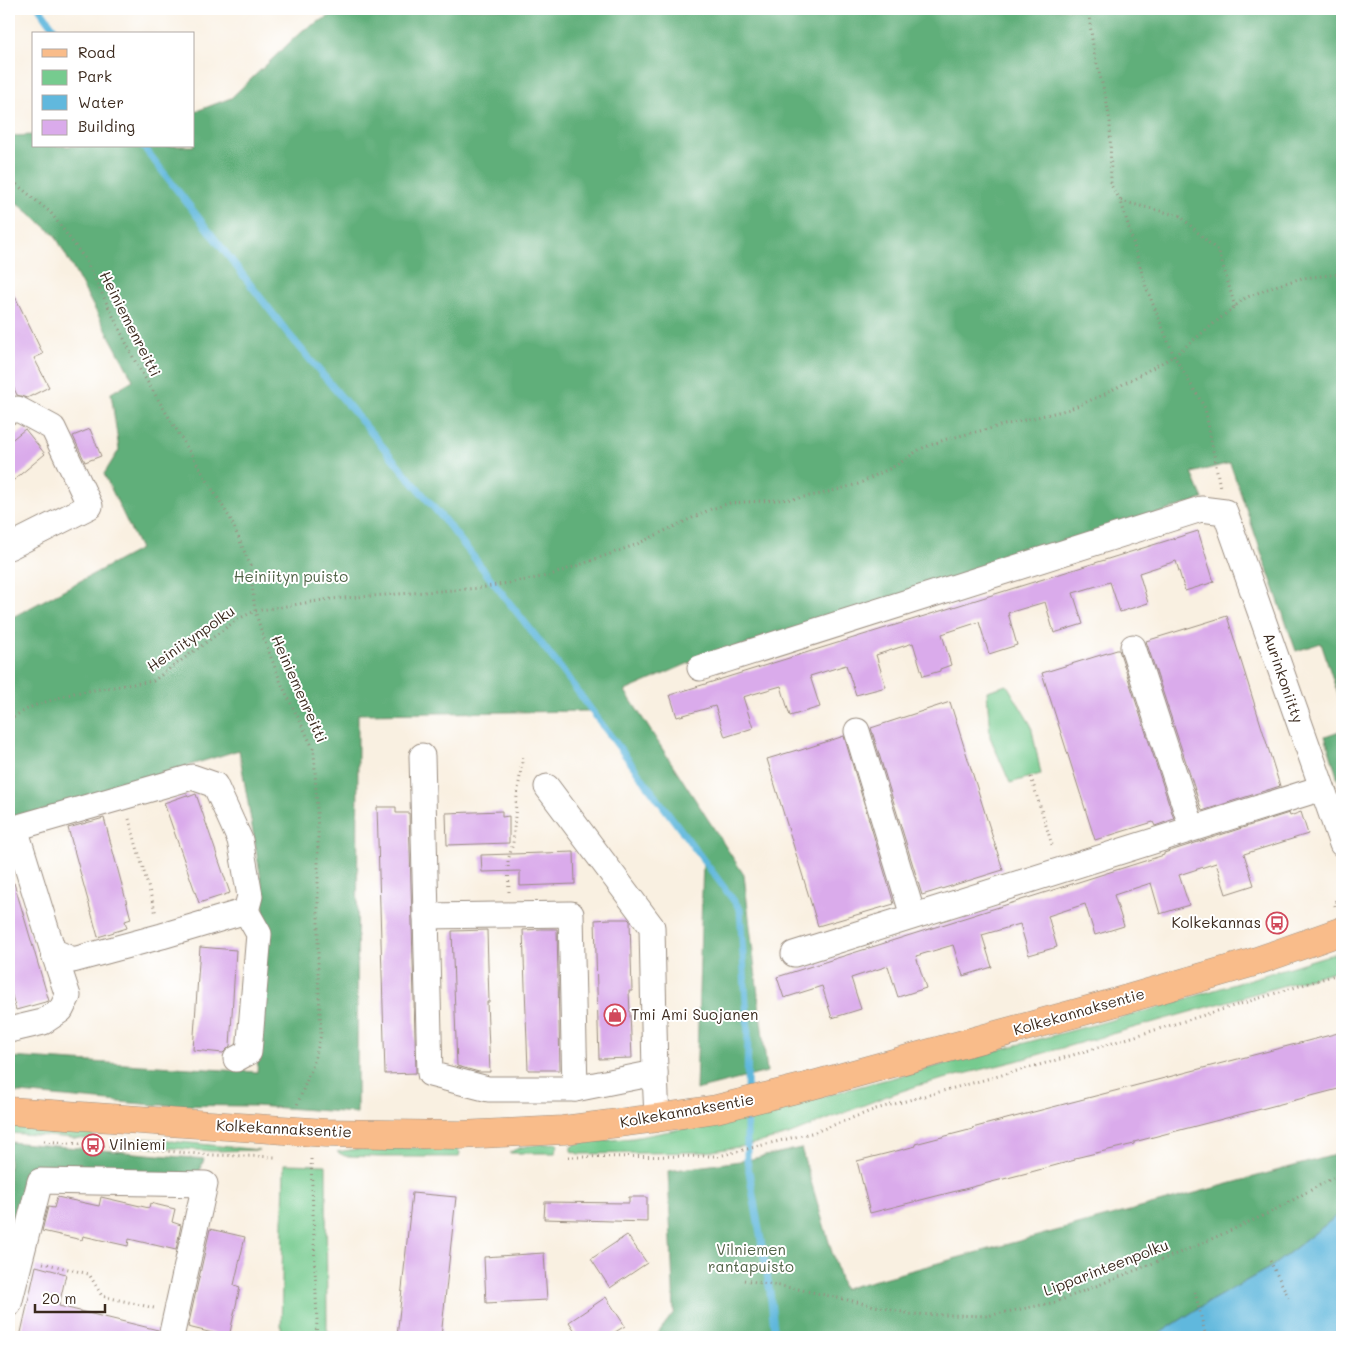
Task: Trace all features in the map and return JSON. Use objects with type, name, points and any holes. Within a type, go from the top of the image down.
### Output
[{"type":"main road","name":"Kolkekannaksentie","points":[[9,1111],[326,1133],[470,1134],[563,1130],[657,1118],[716,1109],[808,1086],[1106,1005],[1251,963],[1342,931]]},
{"type":"street","points":[[9,410],[18,409],[53,428],[90,506],[9,546]]},
{"type":"street","points":[[700,668],[1201,509],[1225,512]]},
{"type":"street","name":"Aurinkoniitty","points":[[1225,512],[1342,844]]},
{"type":"street","points":[[1133,647],[1192,828]]},
{"type":"street","points":[[857,731],[913,916]]},
{"type":"street","points":[[422,756],[430,1074],[488,1090],[575,1089],[654,1073]]},
{"type":"street","points":[[9,1030],[43,1022],[60,1010],[68,996],[12,829],[192,777],[215,785],[240,840],[250,896],[246,911],[258,934],[249,1052],[236,1059]]},
{"type":"street","points":[[547,788],[652,927],[654,1073],[657,1118]]},
{"type":"street","points":[[794,954],[1322,788]]},
{"type":"street","points":[[54,951],[73,960],[246,911]]},
{"type":"street","points":[[426,916],[571,914],[575,1089]]},
{"type":"street","points":[[9,1304],[40,1181],[205,1184],[171,1337]]},
{"type":"path","points":[[1088,9],[1094,53],[1109,114],[1111,185],[1121,201],[1146,287],[1174,356],[1205,408],[1225,512]]},
{"type":"path","name":"Heiniemenreitti","points":[[9,178],[51,213],[85,259],[136,363],[231,520],[250,565],[255,611],[264,639],[281,683],[314,750],[318,833],[318,974],[321,1035],[290,1130]]},
{"type":"path","points":[[9,186],[14,182]]},
{"type":"path","points":[[1121,201],[1180,216],[1218,252],[1235,307]]},
{"type":"path","name":"Heiniitynpolku","points":[[9,719],[32,706],[74,693],[152,681],[238,619],[255,611],[330,599],[480,588],[548,576],[635,546],[711,509],[730,504],[792,499],[821,494],[858,484],[897,465],[920,450],[947,439],[1070,409],[1104,394],[1174,356],[1245,298],[1302,278],[1342,274]]},
{"type":"path","points":[[510,915],[508,861],[513,843],[516,803],[523,756]]},
{"type":"path","points":[[1031,777],[1060,870]]},
{"type":"path","points":[[123,796],[162,936]]},
{"type":"path","points":[[719,1156],[816,1132],[876,1109],[1050,1062],[1342,973]]},
{"type":"path","points":[[312,1159],[316,1337]]},
{"type":"path","name":"Lipparinteenpolku","points":[[744,1280],[798,1289],[911,1314],[986,1316],[1056,1302],[1196,1246],[1269,1214],[1342,1173]]},
{"type":"path","points":[[20,1257],[89,1274],[102,1296],[176,1313]]},
{"type":"path","points":[[1270,1261],[1290,1300]]},
{"type":"path","points":[[1196,1292],[1206,1337]]},
{"type":"green space","name":"Heiniityn puisto","points":[[343,9],[1342,9],[1342,707],[1321,643],[1296,651],[1230,463],[1192,473],[1203,499],[687,664],[625,691],[744,875],[767,1072],[696,1090],[703,859],[591,711],[358,714],[357,1113],[255,1106],[154,1105],[9,1092],[9,1057],[257,1072],[266,951],[262,885],[239,750],[9,821],[9,619],[140,549],[104,474],[119,450],[111,393],[133,380],[55,235],[9,196],[9,136],[32,135],[32,148],[195,148],[195,112],[231,98],[303,30]]},
{"type":"green space","points":[[1007,685],[1031,725],[1041,774],[1010,783],[990,737],[987,691]]},
{"type":"green space","points":[[1342,730],[1342,793],[1325,736]]},
{"type":"green space","points":[[1342,951],[1342,969],[1016,1061],[920,1085],[788,1135],[745,1146],[705,1152],[579,1154],[571,1151],[571,1147],[578,1143],[633,1138],[702,1125],[793,1104],[1146,1011]]},
{"type":"green space","points":[[9,1126],[90,1133],[98,1140],[9,1133]]},
{"type":"green space","points":[[141,1138],[259,1150],[211,1151],[124,1143]]},
{"type":"green space","points":[[9,1142],[204,1159],[197,1179],[28,1176],[9,1252]]},
{"type":"green space","points":[[556,1143],[558,1145],[555,1153],[509,1153],[525,1146]]},
{"type":"green space","points":[[455,1147],[460,1152],[459,1157],[345,1156],[337,1152],[357,1149]]},
{"type":"green space","name":"Vilniemen rantapuisto","points":[[801,1148],[843,1289],[1342,1153],[1342,1212],[1271,1267],[1205,1304],[1154,1337],[655,1337],[674,1312],[668,1171],[747,1160]]},
{"type":"green space","points":[[284,1164],[326,1165],[327,1330],[335,1337],[281,1337]]},
{"type":"water","points":[[1342,1212],[1342,1337],[1154,1337],[1205,1304],[1271,1267]]},
{"type":"building","points":[[9,284],[43,354],[34,358],[49,387],[27,398],[17,395],[9,378]]},
{"type":"building","points":[[25,429],[45,454],[9,484],[9,442]]},
{"type":"building","points":[[90,429],[101,456],[85,462],[73,436]]},
{"type":"building","points":[[1198,531],[1214,582],[1185,591],[1176,561],[1139,573],[1148,603],[1120,612],[1110,582],[1073,593],[1083,624],[1054,633],[1045,602],[1008,613],[1017,645],[989,654],[979,622],[942,634],[951,665],[940,669],[940,671],[923,676],[913,643],[876,655],[886,687],[856,695],[846,665],[810,676],[820,707],[790,716],[781,686],[743,697],[753,728],[725,737],[715,706],[677,717],[670,695]]},
{"type":"building","points":[[1227,616],[1280,786],[1202,811],[1146,641]]},
{"type":"building","points":[[1119,650],[1174,819],[1155,826],[1153,822],[1095,840],[1042,673]]},
{"type":"building","points":[[950,702],[1003,870],[922,895],[871,728]]},
{"type":"building","points":[[844,736],[894,904],[818,926],[767,759]]},
{"type":"building","points":[[196,794],[230,893],[199,903],[164,803]]},
{"type":"building","points":[[377,807],[396,807],[396,813],[409,813],[416,1073],[385,1074]]},
{"type":"building","points":[[502,811],[502,817],[509,816],[509,843],[447,845],[446,813]]},
{"type":"building","points":[[1301,812],[1308,834],[1244,854],[1254,885],[1226,894],[1216,863],[1179,875],[1189,905],[1160,914],[1151,883],[1114,895],[1124,926],[1095,935],[1085,904],[1048,916],[1057,947],[1029,955],[1020,924],[982,935],[992,967],[963,976],[953,945],[916,956],[926,988],[898,997],[888,966],[851,978],[861,1009],[832,1018],[822,986],[784,998],[777,977],[1164,855],[1164,853],[1289,813],[1290,816]]},
{"type":"building","points":[[104,818],[131,919],[125,921],[127,928],[98,937],[68,828]]},
{"type":"building","points":[[574,852],[575,884],[520,886],[520,871],[482,872],[481,855]]},
{"type":"building","points":[[9,883],[14,883],[49,1001],[16,1010],[9,985]]},
{"type":"building","points":[[628,919],[630,921],[632,991],[629,991],[632,1058],[599,1059],[595,920]]},
{"type":"building","points":[[557,929],[560,1070],[528,1070],[523,930]]},
{"type":"building","points":[[487,930],[489,1002],[487,1002],[490,1072],[479,1072],[457,1066],[452,931]]},
{"type":"building","points":[[200,947],[236,950],[230,1046],[223,1053],[193,1050]]},
{"type":"building","points":[[1342,1032],[1342,1088],[1134,1142],[1134,1144],[1075,1158],[1075,1160],[1031,1172],[870,1213],[857,1161],[916,1146],[915,1144],[972,1128]]},
{"type":"building","points":[[412,1193],[456,1197],[441,1337],[397,1337]]},
{"type":"building","points":[[57,1197],[99,1206],[101,1197],[149,1208],[150,1203],[175,1209],[172,1222],[181,1225],[176,1250],[129,1239],[128,1246],[83,1236],[82,1240],[42,1231],[48,1207],[54,1208]]},
{"type":"building","points":[[629,1197],[647,1197],[647,1222],[544,1219],[545,1202],[629,1203]]},
{"type":"building","points":[[210,1229],[245,1237],[234,1285],[240,1287],[229,1337],[188,1327]]},
{"type":"building","points":[[627,1235],[647,1263],[610,1288],[591,1259]]},
{"type":"building","points":[[544,1253],[547,1300],[486,1303],[484,1257]]},
{"type":"building","points":[[36,1266],[66,1274],[59,1306],[158,1330],[157,1337],[20,1337]]},
{"type":"building","points":[[606,1297],[625,1326],[607,1337],[579,1337],[569,1322]]},
{"type":"waterway","points":[[40,9],[57,32]]},
{"type":"waterway","points":[[145,148],[287,332],[450,527],[562,670],[740,909],[748,1033],[747,1094]]},
{"type":"waterway","points":[[747,1107],[747,1160],[770,1292],[775,1337]]},
{"type":"place","name":"Kolkekannas","points":[[1277,923]]},
{"type":"place","name":"Tmi Ami Suojanen","points":[[615,1015]]},
{"type":"place","name":"Vilniemi","points":[[93,1145]]}]
